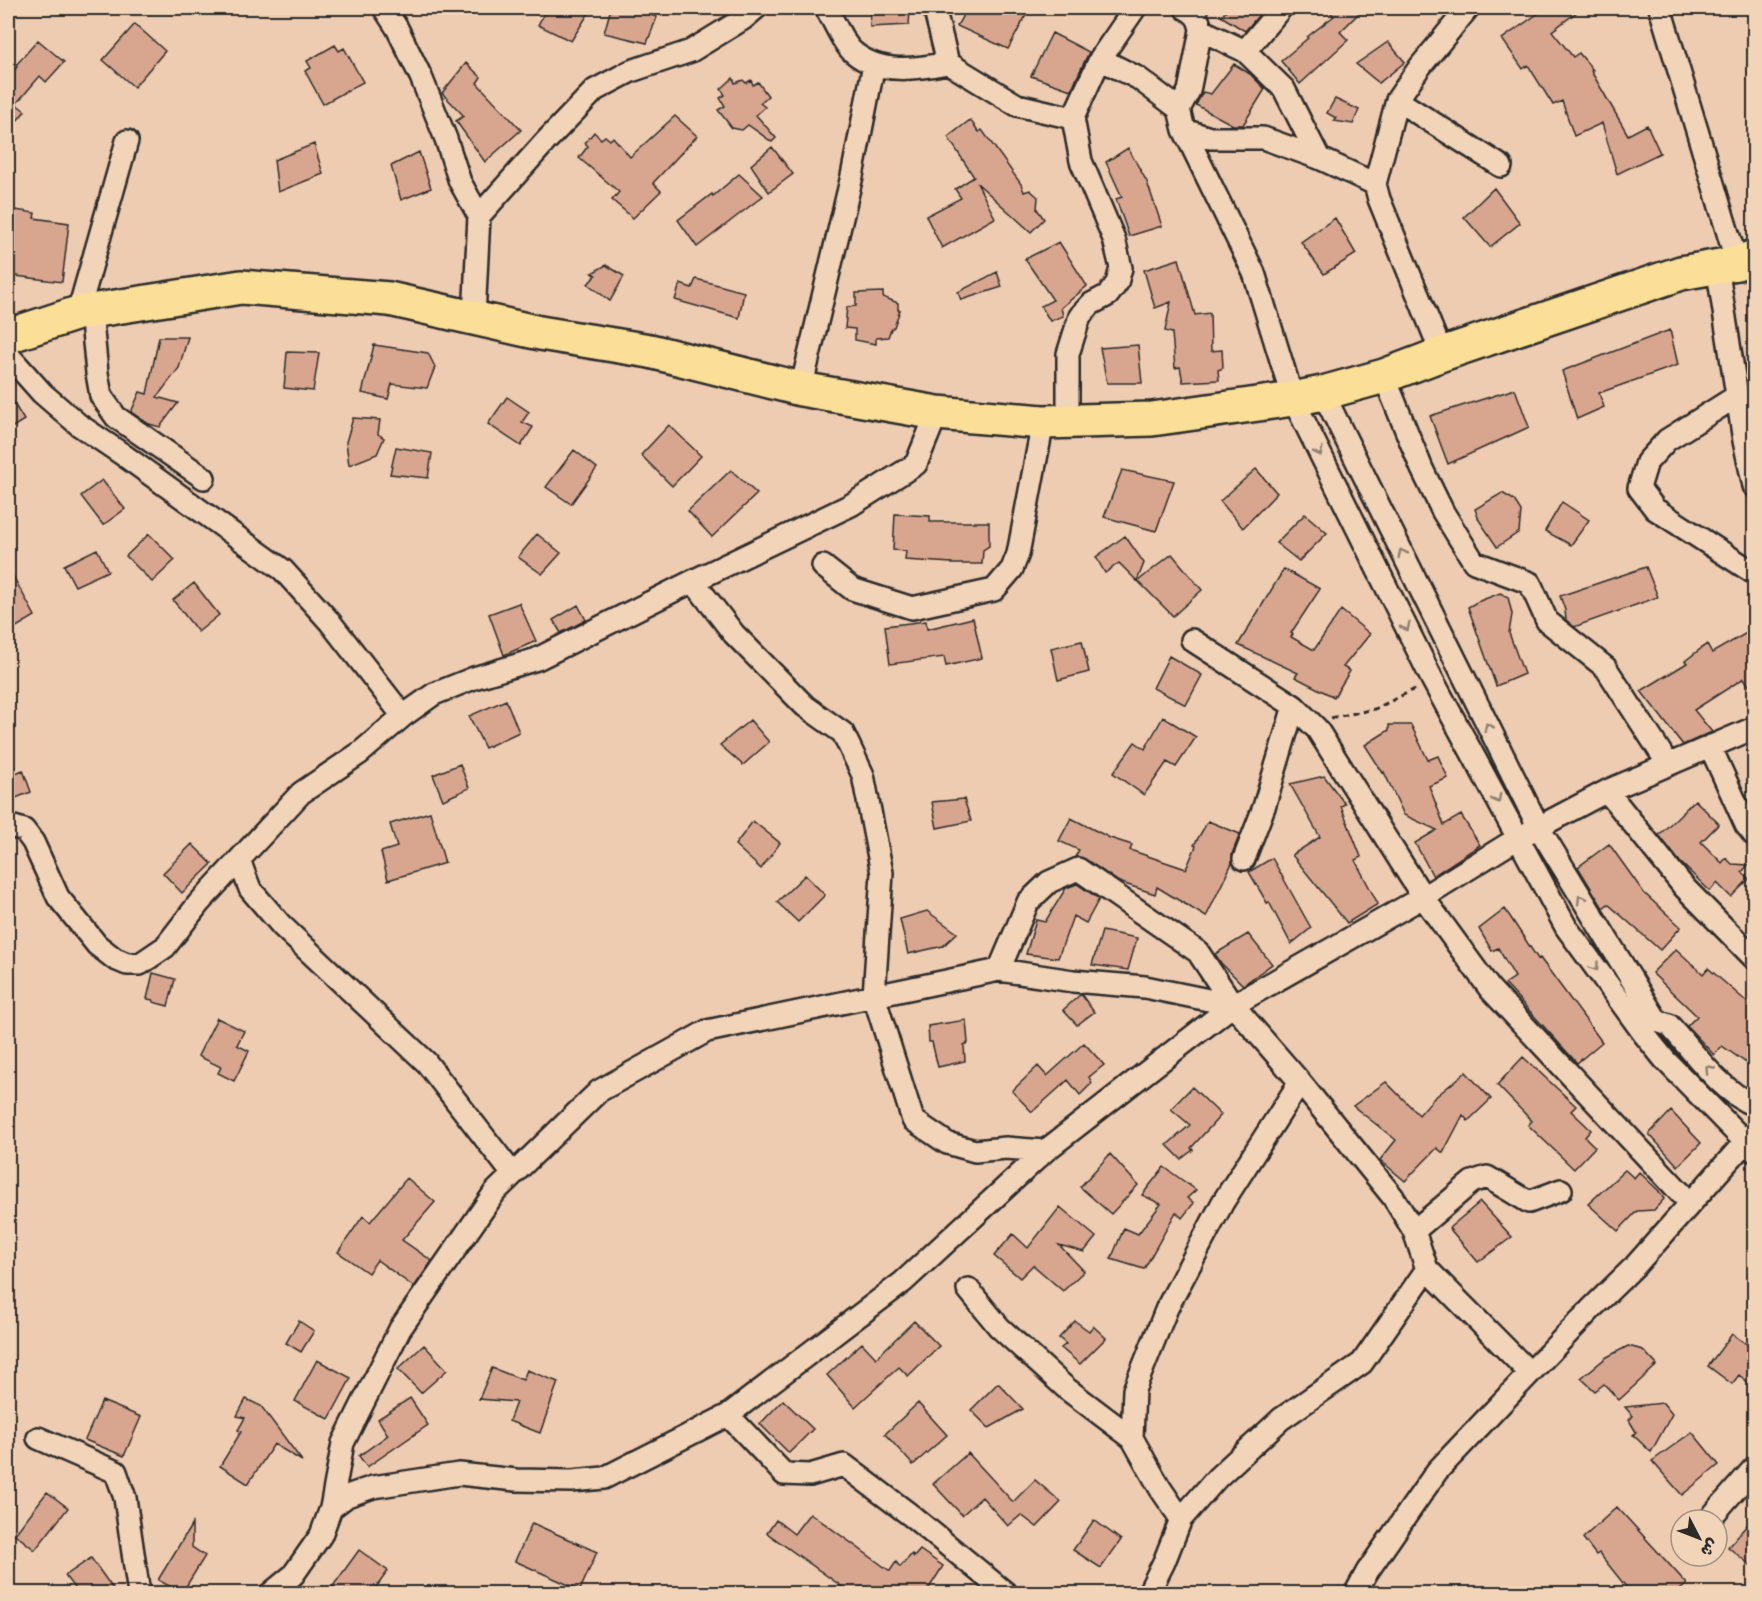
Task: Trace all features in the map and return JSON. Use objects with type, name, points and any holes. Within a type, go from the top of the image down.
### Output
[{"type":"main road","points":[[8,336],[85,312],[241,286],[389,299],[540,333],[650,351],[801,389],[937,413],[1056,422],[1152,419],[1308,396],[1384,376],[1442,354],[1739,254]]},
{"type":"street","points":[[384,8],[422,77],[460,182],[479,216],[474,318]]},
{"type":"street","points":[[479,216],[595,90],[631,71],[691,51],[743,19],[756,8]]},
{"type":"street","points":[[826,8],[852,51],[874,64],[907,70],[948,63],[1017,105],[1073,118]]},
{"type":"street","points":[[936,8],[948,63]]},
{"type":"street","points":[[823,566],[852,589],[912,608],[994,590],[1012,569],[1056,422],[1068,354],[1080,316],[1091,304],[1108,295],[1117,283],[1121,268],[1114,239],[1081,161],[1073,118],[1100,59],[1135,8]]},
{"type":"street","points":[[1179,109],[1189,91],[1201,30],[1200,21],[1196,15],[1185,8]]},
{"type":"street","points":[[1245,51],[1281,8]]},
{"type":"street","points":[[1442,354],[1375,184],[1397,100],[1419,68],[1468,8]]},
{"type":"street","points":[[1660,8],[1739,254],[1737,396],[1755,486]]},
{"type":"street","points":[[1201,30],[1245,51],[1284,89],[1319,158]]},
{"type":"street","points":[[1100,59],[1137,78],[1179,109],[1184,130],[1254,273],[1432,679],[1566,927],[1665,1060],[1752,1142],[1690,1203],[1635,1266],[1437,1471],[1355,1593]]},
{"type":"street","points":[[801,389],[852,176],[874,64]]},
{"type":"street","points":[[1397,100],[1500,166]]},
{"type":"street","points":[[1184,130],[1210,138],[1263,138],[1319,158],[1375,184]]},
{"type":"street","points":[[127,141],[85,312],[101,396],[116,417],[204,478]]},
{"type":"street","points":[[8,351],[9,357],[42,393],[79,425],[123,454],[283,570],[330,622],[403,716]]},
{"type":"street","points":[[1384,376],[1422,469],[1443,512],[1474,562],[1530,583],[1547,621],[1606,668],[1668,764]]},
{"type":"street","points":[[1308,396],[1539,828],[1657,1021],[1669,1025],[1727,1089],[1755,1105]]},
{"type":"street","points":[[1737,396],[1667,440],[1647,462],[1639,488],[1655,509],[1755,573]]},
{"type":"street","points":[[8,828],[24,830],[33,842],[58,897],[97,945],[115,959],[127,964],[140,964],[165,947],[199,903],[301,793],[360,753],[403,716],[434,694],[474,678],[537,660],[851,505],[916,464],[937,413]]},
{"type":"street","points":[[693,581],[734,634],[805,706],[843,733],[863,775],[882,873],[874,996],[913,1119],[947,1143],[975,1151],[1005,1148],[1045,1151]]},
{"type":"street","points":[[1192,640],[1294,706],[1317,729],[1423,897],[1490,989],[1690,1203]]},
{"type":"street","points":[[1244,859],[1264,807],[1294,706]]},
{"type":"street","points":[[332,1508],[347,1496],[374,1487],[459,1473],[516,1480],[572,1481],[604,1478],[728,1415],[903,1282],[1045,1151],[1233,1005],[1423,897],[1518,838],[1607,791],[1755,728]]},
{"type":"street","points":[[1710,746],[1746,825],[1755,835]]},
{"type":"street","points":[[1607,791],[1684,887],[1755,958]]},
{"type":"street","points":[[239,860],[250,889],[282,926],[426,1062],[512,1173]]},
{"type":"street","points":[[999,970],[1028,902],[1049,882],[1078,869],[1198,952],[1233,1005],[1300,1082],[1393,1197],[1414,1232],[1427,1269],[1530,1373]]},
{"type":"street","points":[[270,1593],[293,1575],[321,1535],[332,1508],[343,1443],[400,1329],[495,1192],[598,1091],[707,1031],[999,970],[1073,981],[1145,987],[1233,1005]]},
{"type":"street","points":[[1132,1438],[1134,1389],[1167,1308],[1223,1202],[1300,1082]]},
{"type":"street","points":[[1414,1232],[1472,1182],[1486,1177],[1529,1202],[1561,1190]]},
{"type":"street","points":[[1148,1593],[1181,1519],[1217,1478],[1281,1419],[1362,1363],[1427,1269]]},
{"type":"street","points":[[968,1289],[999,1327],[1067,1389],[1132,1438],[1160,1488],[1181,1519]]},
{"type":"street","points":[[728,1415],[784,1474],[810,1475],[844,1465],[1007,1593]]},
{"type":"street","points":[[38,1438],[116,1472],[125,1498],[139,1593]]},
{"type":"street","points":[[1719,1508],[1755,1468]]},
{"type":"path","points":[[1317,729],[1326,719],[1375,709],[1432,679]]},
{"type":"building","points":[[547,8],[592,8],[571,41],[538,25]]},
{"type":"building","points":[[611,8],[628,8],[657,17],[647,43],[604,33]]},
{"type":"building","points":[[871,8],[910,10],[909,25],[870,27]]},
{"type":"building","points":[[967,8],[1030,8],[1008,49],[957,26]]},
{"type":"building","points":[[1229,8],[1265,8],[1245,31],[1221,16]]},
{"type":"building","points":[[1326,8],[1364,8],[1340,32],[1348,40],[1300,84],[1281,61],[1334,16]]},
{"type":"building","points":[[1546,8],[1582,8],[1552,31],[1573,57],[1579,53],[1593,70],[1591,71],[1628,135],[1647,125],[1660,153],[1617,174],[1602,123],[1574,136],[1562,101],[1553,105],[1528,65],[1523,69],[1502,39]]},
{"type":"building","points":[[135,24],[165,51],[134,87],[103,60]]},
{"type":"building","points":[[1052,33],[1089,52],[1071,90],[1031,76]]},
{"type":"building","points":[[38,40],[64,62],[46,82],[40,76],[16,104],[25,111],[8,132],[8,78]]},
{"type":"building","points":[[1388,42],[1405,62],[1379,83],[1356,64]]},
{"type":"building","points":[[335,45],[339,51],[344,48],[363,82],[323,104],[305,71],[311,68],[307,61]]},
{"type":"building","points":[[466,63],[481,77],[477,83],[521,130],[485,162],[456,121],[464,116],[442,93]]},
{"type":"building","points":[[1234,64],[1250,74],[1265,89],[1243,125],[1233,125],[1196,105],[1203,92],[1211,94]]},
{"type":"building","points":[[733,78],[735,83],[743,80],[746,83],[751,80],[753,85],[758,82],[768,96],[760,103],[765,107],[756,115],[776,138],[772,142],[748,125],[742,130],[732,128],[718,110],[725,106],[720,98],[725,95],[721,89]]},
{"type":"building","points":[[1335,99],[1359,110],[1353,124],[1334,121],[1336,118],[1327,113]]},
{"type":"building","points":[[675,116],[697,136],[653,183],[661,191],[633,218],[612,200],[619,192],[579,158],[588,146],[585,143],[594,132],[601,139],[605,136],[610,140],[613,137],[630,157]]},
{"type":"building","points":[[970,120],[979,132],[982,130],[1021,184],[1024,192],[1030,190],[1038,197],[1037,209],[1044,219],[1031,232],[977,183],[995,218],[942,248],[926,216],[961,198],[955,189],[974,177],[948,137]]},
{"type":"building","points":[[314,144],[323,174],[278,192],[274,160]]},
{"type":"building","points":[[772,147],[793,174],[769,192],[751,165]]},
{"type":"building","points":[[1128,148],[1147,182],[1162,226],[1129,236],[1116,199],[1122,197],[1106,162]]},
{"type":"building","points":[[419,152],[431,188],[401,200],[391,166]]},
{"type":"building","points":[[739,174],[763,196],[697,247],[678,220],[712,194],[713,196]]},
{"type":"building","points":[[1494,188],[1520,223],[1490,247],[1464,217]]},
{"type":"building","points":[[9,209],[35,213],[34,218],[69,223],[62,282],[8,275]]},
{"type":"building","points":[[1335,218],[1356,254],[1324,274],[1301,242]]},
{"type":"building","points":[[1059,242],[1087,286],[1061,308],[1063,316],[1050,321],[1041,306],[1053,300],[1025,259]]},
{"type":"building","points":[[1179,259],[1195,315],[1210,313],[1211,351],[1222,350],[1223,368],[1218,370],[1219,380],[1183,382],[1180,367],[1175,368],[1172,333],[1165,331],[1171,302],[1155,308],[1144,270]]},
{"type":"building","points":[[606,265],[624,276],[610,301],[588,284],[596,275],[592,273]]},
{"type":"building","points":[[997,272],[1002,287],[961,300],[958,292]]},
{"type":"building","points":[[696,279],[744,292],[739,318],[675,300],[680,284],[692,288]]},
{"type":"building","points":[[883,292],[883,297],[898,303],[898,310],[900,310],[894,327],[888,337],[876,338],[876,344],[855,340],[855,329],[845,328],[847,307],[856,306],[856,293]]},
{"type":"building","points":[[1670,330],[1678,365],[1599,393],[1604,407],[1577,419],[1562,371]]},
{"type":"building","points":[[159,337],[188,337],[179,368],[157,397],[178,403],[160,427],[149,424],[131,412],[140,392],[147,394]]},
{"type":"building","points":[[374,345],[428,353],[435,367],[427,388],[392,384],[388,399],[362,393]]},
{"type":"building","points":[[1138,345],[1142,383],[1107,383],[1100,348]]},
{"type":"building","points":[[287,352],[319,353],[313,391],[284,388]]},
{"type":"building","points":[[1515,389],[1529,427],[1448,464],[1430,416]]},
{"type":"building","points":[[8,394],[24,420],[8,430]]},
{"type":"building","points":[[507,397],[529,412],[522,422],[533,427],[521,446],[488,424]]},
{"type":"building","points":[[353,418],[380,420],[378,434],[384,438],[377,454],[349,465],[346,442]]},
{"type":"building","points":[[669,425],[701,456],[672,486],[641,455]]},
{"type":"building","points":[[396,447],[432,453],[428,478],[390,474]]},
{"type":"building","points":[[574,450],[597,468],[571,504],[546,487]]},
{"type":"building","points":[[1256,469],[1277,493],[1243,528],[1220,501]]},
{"type":"building","points":[[731,470],[757,494],[712,537],[688,511]]},
{"type":"building","points":[[1122,470],[1174,481],[1156,531],[1104,517]]},
{"type":"building","points":[[102,480],[125,509],[103,525],[81,496]]},
{"type":"building","points":[[1502,493],[1514,500],[1521,511],[1519,532],[1497,547],[1479,520],[1475,509]]},
{"type":"building","points":[[1562,502],[1589,520],[1571,545],[1545,531]]},
{"type":"building","points":[[895,514],[930,516],[930,522],[989,522],[989,546],[983,550],[982,564],[905,560],[906,551],[893,550]]},
{"type":"building","points":[[1305,514],[1327,533],[1299,561],[1276,543]]},
{"type":"building","points":[[149,534],[175,560],[152,582],[126,556]]},
{"type":"building","points":[[537,534],[561,553],[542,574],[518,557]]},
{"type":"building","points":[[1125,536],[1144,563],[1137,581],[1119,563],[1105,573],[1096,557]]},
{"type":"building","points":[[97,549],[108,571],[75,586],[64,565]]},
{"type":"building","points":[[1172,554],[1202,590],[1173,616],[1138,581]]},
{"type":"building","points":[[8,567],[35,616],[8,632]]},
{"type":"building","points":[[1646,567],[1658,597],[1574,627],[1566,620],[1560,596]]},
{"type":"building","points":[[1284,569],[1320,589],[1291,633],[1293,634],[1291,637],[1314,650],[1341,610],[1370,634],[1343,667],[1350,671],[1334,697],[1295,677],[1298,673],[1238,645]]},
{"type":"building","points":[[194,583],[219,615],[198,632],[173,600]]},
{"type":"building","points":[[1500,593],[1508,597],[1512,614],[1509,633],[1524,674],[1496,686],[1468,607]]},
{"type":"building","points":[[519,603],[536,641],[504,655],[489,614]]},
{"type":"building","points":[[578,605],[586,620],[561,633],[553,620]]},
{"type":"building","points":[[973,618],[982,658],[946,666],[944,657],[890,664],[885,626],[926,621],[927,629]]},
{"type":"building","points":[[1755,628],[1755,695],[1744,678],[1694,710],[1712,732],[1683,745],[1641,691],[1687,663],[1685,661],[1707,644],[1712,653]]},
{"type":"building","points":[[1082,641],[1089,672],[1058,680],[1051,648]]},
{"type":"building","points":[[1169,656],[1202,675],[1186,705],[1153,688]]},
{"type":"building","points":[[506,700],[519,732],[485,748],[469,716]]},
{"type":"building","points":[[1163,717],[1196,737],[1176,767],[1167,762],[1144,795],[1113,773],[1135,742],[1145,749]]},
{"type":"building","points":[[750,720],[769,742],[743,765],[720,745]]},
{"type":"building","points":[[1389,725],[1411,725],[1428,760],[1438,756],[1448,778],[1429,786],[1444,825],[1461,815],[1480,845],[1433,876],[1415,843],[1437,830],[1404,815],[1384,772],[1365,745],[1389,730]]},
{"type":"building","points":[[460,764],[469,788],[443,800],[433,775]]},
{"type":"building","points":[[23,770],[31,792],[8,801],[8,776]]},
{"type":"building","points":[[1324,776],[1345,804],[1341,806],[1361,857],[1355,860],[1378,904],[1347,923],[1292,855],[1320,837],[1290,784]]},
{"type":"building","points":[[964,799],[971,821],[937,828],[932,802]]},
{"type":"building","points":[[1695,800],[1719,824],[1701,842],[1722,863],[1726,858],[1732,864],[1748,865],[1742,872],[1749,879],[1731,897],[1717,883],[1710,891],[1680,862],[1659,835]]},
{"type":"building","points":[[430,812],[445,863],[388,880],[381,852],[397,847],[390,824]]},
{"type":"building","points":[[1071,818],[1110,838],[1132,845],[1130,850],[1186,869],[1196,846],[1194,845],[1208,821],[1240,834],[1232,854],[1232,863],[1206,917],[1157,887],[1155,894],[1119,882],[1085,859],[1075,857],[1079,850],[1059,841]]},
{"type":"building","points":[[753,821],[780,843],[761,869],[735,845]]},
{"type":"building","points":[[192,844],[212,864],[182,893],[163,873]]},
{"type":"building","points":[[1609,844],[1644,893],[1681,927],[1660,950],[1608,904],[1603,908],[1578,867]]},
{"type":"building","points":[[1272,858],[1311,928],[1291,944],[1269,902],[1267,903],[1249,872]]},
{"type":"building","points":[[805,875],[825,895],[798,922],[777,902]]},
{"type":"building","points":[[1077,884],[1099,899],[1086,923],[1073,916],[1058,958],[1026,954],[1036,920],[1045,922],[1066,888]]},
{"type":"building","points":[[1505,909],[1538,959],[1540,958],[1602,1042],[1577,1063],[1505,984],[1515,977],[1498,948],[1492,951],[1479,929]]},
{"type":"building","points":[[927,911],[957,933],[943,946],[908,954],[900,919]]},
{"type":"building","points":[[1102,931],[1137,938],[1128,970],[1092,965]]},
{"type":"building","points":[[1248,934],[1272,964],[1243,985],[1215,954]]},
{"type":"building","points":[[1676,949],[1703,974],[1708,968],[1755,1009],[1755,1069],[1722,1046],[1714,1055],[1687,1026],[1697,1016],[1652,973]]},
{"type":"building","points":[[153,973],[175,979],[168,1006],[147,999]]},
{"type":"building","points":[[1081,994],[1094,1012],[1077,1025],[1063,1010]]},
{"type":"building","points":[[217,1018],[244,1031],[237,1045],[249,1051],[234,1081],[218,1073],[221,1067],[198,1056]]},
{"type":"building","points":[[966,1020],[968,1043],[964,1045],[965,1061],[938,1067],[932,1042],[929,1042],[928,1026]]},
{"type":"building","points":[[1084,1043],[1104,1065],[1089,1077],[1092,1083],[1080,1095],[1068,1080],[1032,1112],[1012,1091],[1038,1066],[1047,1076]]},
{"type":"building","points":[[1523,1057],[1576,1106],[1571,1111],[1591,1130],[1585,1137],[1595,1147],[1574,1169],[1528,1125],[1532,1121],[1497,1085]]},
{"type":"building","points":[[1466,1072],[1491,1099],[1468,1121],[1463,1115],[1443,1153],[1437,1148],[1405,1181],[1380,1160],[1396,1140],[1353,1106],[1386,1082],[1419,1115],[1433,1099]]},
{"type":"building","points":[[1192,1087],[1221,1115],[1191,1148],[1193,1150],[1181,1159],[1167,1145],[1190,1125],[1171,1109]]},
{"type":"building","points":[[1671,1111],[1701,1143],[1678,1166],[1649,1134]]},
{"type":"building","points":[[1110,1154],[1138,1185],[1111,1214],[1080,1187]]},
{"type":"building","points":[[1164,1167],[1196,1190],[1187,1198],[1194,1203],[1182,1218],[1176,1212],[1144,1269],[1111,1259],[1124,1228],[1138,1234],[1161,1204],[1142,1195]]},
{"type":"building","points":[[1625,1170],[1634,1178],[1639,1172],[1664,1199],[1654,1210],[1637,1211],[1618,1231],[1588,1204]]},
{"type":"building","points":[[407,1178],[435,1202],[402,1240],[432,1261],[414,1287],[377,1260],[368,1273],[338,1252],[363,1216],[370,1222]]},
{"type":"building","points":[[1480,1202],[1512,1237],[1478,1262],[1449,1228]]},
{"type":"building","points":[[1060,1207],[1096,1237],[1084,1252],[1059,1245],[1084,1271],[1063,1291],[1033,1265],[1020,1278],[994,1256],[1013,1234],[1028,1248]]},
{"type":"building","points":[[299,1321],[314,1331],[301,1352],[286,1343]]},
{"type":"building","points":[[914,1321],[939,1346],[908,1376],[899,1367],[855,1407],[827,1375],[862,1343],[876,1358]]},
{"type":"building","points":[[1075,1321],[1089,1331],[1093,1326],[1106,1338],[1080,1364],[1061,1348],[1066,1344],[1059,1338]]},
{"type":"building","points":[[1732,1334],[1755,1350],[1755,1388],[1739,1375],[1732,1384],[1708,1366]]},
{"type":"building","points":[[424,1345],[447,1370],[421,1393],[398,1369]]},
{"type":"building","points":[[1628,1346],[1643,1350],[1657,1365],[1619,1400],[1604,1384],[1595,1391],[1581,1378],[1607,1357]]},
{"type":"building","points":[[317,1360],[351,1378],[329,1419],[295,1401]]},
{"type":"building","points":[[492,1368],[523,1380],[527,1370],[558,1382],[540,1433],[509,1421],[516,1402],[479,1399]]},
{"type":"building","points":[[998,1383],[1023,1409],[989,1428],[971,1410]]},
{"type":"building","points":[[410,1398],[428,1425],[367,1467],[359,1456],[388,1435],[378,1419]]},
{"type":"building","points":[[246,1399],[261,1406],[302,1461],[274,1444],[248,1484],[220,1466],[241,1432],[238,1430],[245,1418],[237,1416]]},
{"type":"building","points":[[783,1400],[813,1429],[789,1453],[760,1424]]},
{"type":"building","points":[[102,1401],[141,1417],[124,1456],[85,1440]]},
{"type":"building","points":[[918,1403],[947,1435],[913,1465],[885,1434]]},
{"type":"building","points":[[1663,1403],[1672,1414],[1651,1452],[1633,1435],[1636,1432],[1629,1420],[1633,1416],[1625,1407]]},
{"type":"building","points":[[1692,1432],[1719,1465],[1682,1495],[1652,1461]]},
{"type":"building","points":[[968,1453],[1013,1502],[1035,1480],[1061,1502],[1037,1527],[1021,1515],[1008,1526],[982,1497],[962,1515],[933,1484]]},
{"type":"building","points":[[47,1492],[68,1508],[35,1550],[15,1534]]},
{"type":"building","points":[[1617,1507],[1669,1564],[1669,1568],[1672,1568],[1687,1584],[1676,1593],[1631,1593],[1599,1553],[1596,1555],[1583,1538]]},
{"type":"building","points":[[810,1513],[890,1571],[896,1562],[900,1567],[912,1554],[914,1557],[920,1550],[943,1566],[926,1593],[851,1593],[767,1533],[776,1520],[794,1534]]},
{"type":"building","points":[[1755,1516],[1755,1569],[1729,1546]]},
{"type":"building","points":[[1094,1520],[1121,1540],[1101,1568],[1073,1550]]},
{"type":"building","points":[[532,1523],[597,1552],[580,1590],[515,1561]]},
{"type":"building","points":[[192,1524],[192,1547],[205,1556],[182,1593],[158,1580]]},
{"type":"building","points":[[359,1550],[388,1571],[372,1593],[328,1593]]},
{"type":"building","points":[[91,1558],[116,1593],[78,1593],[65,1576]]}]
